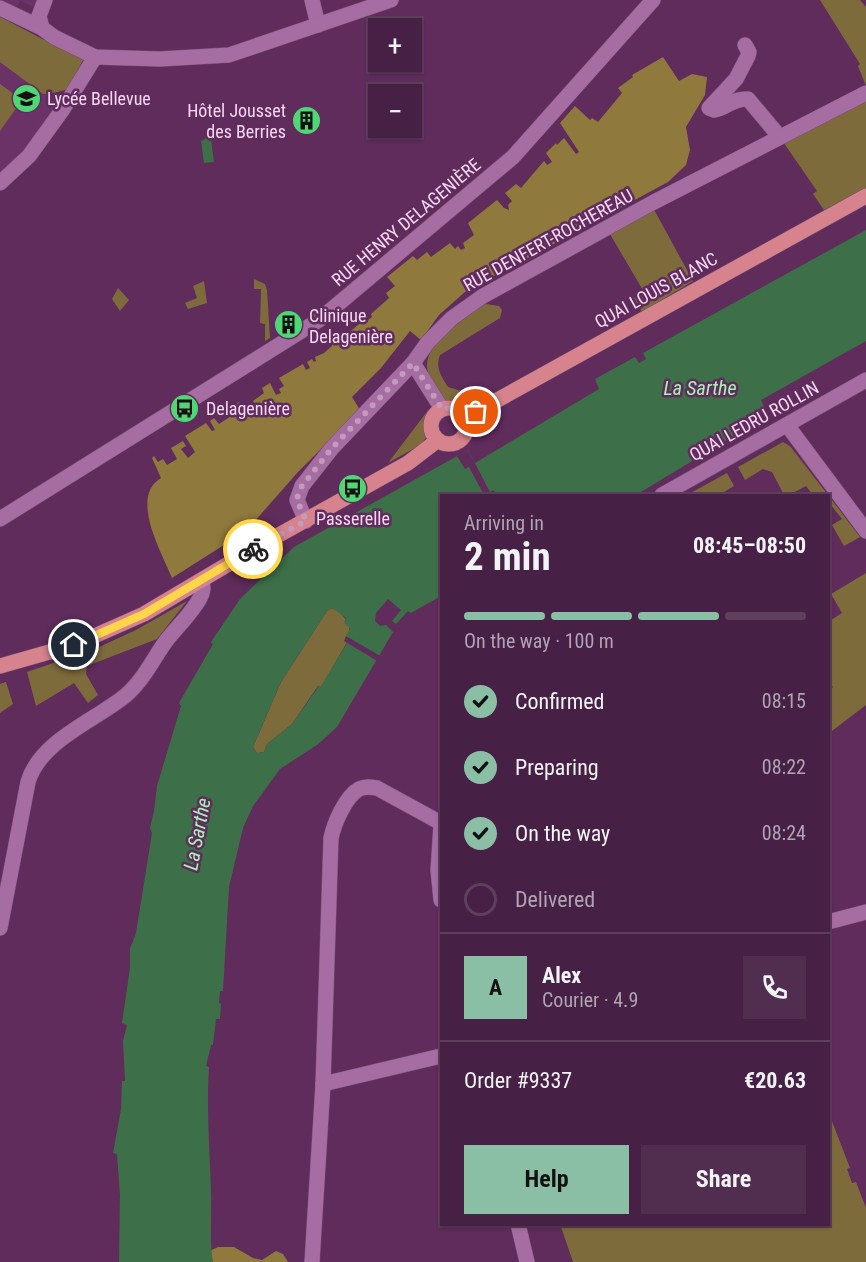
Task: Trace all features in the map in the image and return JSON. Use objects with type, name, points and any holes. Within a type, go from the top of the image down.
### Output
[{"type":"main road","name":"QUAI LOUIS BLANC","points":[[465,418],[866,196]]},
{"type":"main road","points":[[442,409],[458,410],[465,418],[467,427],[461,439],[448,444],[438,440],[433,434],[431,424],[434,416],[442,409]]},
{"type":"main road","points":[[0,666],[74,645],[144,614],[252,550],[408,464],[438,440]]},
{"type":"street","points":[[42,28],[39,16],[45,0]]},
{"type":"street","points":[[312,0],[318,25]]},
{"type":"street","points":[[0,8],[95,57],[160,59],[229,55],[391,0]]},
{"type":"street","name":"RUE HENRY DELAGENIÈRE","points":[[0,519],[326,315],[513,158],[651,3]]},
{"type":"street","points":[[746,45],[748,56],[736,79],[709,108],[720,109],[732,101],[748,99],[780,136]]},
{"type":"street","points":[[0,183],[29,156],[63,109],[95,57]]},
{"type":"street","name":"RUE DENFERT-ROCHEREAU","points":[[306,521],[297,500],[302,486],[332,448],[413,363],[428,342],[452,318],[483,296],[654,202],[866,93]]},
{"type":"street","points":[[413,363],[442,409]]},
{"type":"street","name":"QUAI LEDRU ROLLIN","points":[[664,494],[864,383]]},
{"type":"street","points":[[787,425],[866,531]]},
{"type":"street","points":[[0,928],[28,782],[34,764],[47,750],[128,694],[198,601],[204,589],[202,580]]},
{"type":"street","points":[[312,1262],[323,1084],[331,838],[335,820],[356,790],[366,787],[377,788],[440,823]]},
{"type":"street","points":[[440,839],[438,870],[440,890]]},
{"type":"street","points":[[830,921],[866,912]]},
{"type":"street","points":[[323,1084],[440,1056]]},
{"type":"street","points":[[518,1226],[527,1262]]},
{"type":"shaded area","points":[[0,0],[37,0],[34,7],[20,1],[17,7]]},
{"type":"shaded area","points":[[820,0],[860,0],[866,7],[866,86],[858,66],[860,64]]},
{"type":"shaded area","name":"Lycée Bellevue","points":[[0,17],[74,55],[52,94],[55,109],[25,151],[0,172]]},
{"type":"shaded area","points":[[0,17],[83,60],[68,89],[43,94],[0,62]]},
{"type":"shaded area","points":[[663,57],[679,81],[692,74],[707,77],[705,95],[686,127],[690,150],[686,165],[668,182],[465,292],[439,315],[421,340],[410,331],[381,368],[352,397],[360,410],[298,472],[246,531],[172,578],[156,540],[148,511],[148,498],[152,487],[161,478],[152,458],[154,456],[158,462],[163,459],[167,465],[177,459],[171,448],[183,441],[186,446],[181,449],[188,458],[195,452],[185,436],[206,423],[212,431],[215,430],[210,421],[214,418],[219,424],[237,412],[234,406],[239,402],[245,412],[256,406],[253,401],[264,393],[262,388],[270,383],[276,395],[281,393],[279,389],[284,386],[279,378],[303,364],[306,370],[310,368],[307,362],[312,359],[316,361],[315,357],[332,346],[329,339],[334,335],[339,341],[365,319],[367,321],[372,317],[371,314],[389,298],[386,293],[395,286],[387,277],[413,256],[417,260],[427,252],[431,257],[450,243],[455,249],[458,246],[461,250],[465,248],[463,243],[474,235],[468,223],[497,200],[509,210],[508,205],[512,201],[505,193],[516,184],[521,188],[544,161],[547,165],[552,162],[546,153],[556,143],[557,145],[564,138],[576,154],[579,152],[560,123],[575,106],[590,120],[592,118],[598,122],[622,93],[618,88],[633,77],[632,75]]},
{"type":"shaded area","points":[[0,84],[22,100],[0,131]]},
{"type":"shaded area","points":[[866,93],[866,188],[824,210],[813,194],[817,191],[779,136]]},
{"type":"shaded area","points":[[651,204],[693,281],[642,312],[634,298],[644,292],[607,229]]},
{"type":"shaded area","points":[[254,279],[265,284],[267,290],[270,338],[265,341],[265,324],[260,323],[261,289],[254,289]]},
{"type":"shaded area","points":[[204,281],[207,303],[188,309],[185,303],[197,298],[193,286]]},
{"type":"shaded area","points":[[118,288],[129,300],[120,311],[112,299]]},
{"type":"shaded area","points":[[486,304],[499,306],[502,310],[500,318],[440,355],[438,364],[448,387],[461,391],[470,386],[479,401],[466,406],[457,406],[448,402],[434,388],[427,370],[427,361],[435,346],[447,333]]},
{"type":"shaded area","points":[[429,409],[425,421],[426,438],[420,445],[388,463]]},
{"type":"shaded area","points":[[783,442],[790,446],[827,494],[812,494],[806,486],[791,494],[783,494],[772,472],[763,469],[745,480],[738,467]]},
{"type":"shaded area","points":[[727,473],[734,486],[721,494],[689,494]]},
{"type":"shaded area","points":[[830,498],[860,537],[844,546],[832,525],[842,519],[831,505]]},
{"type":"shaded area","points":[[866,573],[866,705],[830,732],[830,689],[833,687],[830,683],[830,621],[842,613],[831,594]]},
{"type":"shaded area","points":[[187,601],[157,639],[87,666],[86,674],[98,695],[88,703],[74,683],[36,706],[27,672],[97,648],[136,630]]},
{"type":"shaded area","points":[[332,608],[346,620],[350,637],[321,687],[318,686],[292,724],[267,744],[264,752],[257,753],[253,747],[281,682],[327,611]]},
{"type":"shaded area","points":[[6,682],[13,704],[0,713],[0,684]]},
{"type":"shaded area","points":[[830,1116],[850,1168],[847,1169],[852,1183],[856,1182],[866,1208],[866,1262],[573,1262],[561,1226],[830,1226]]},
{"type":"shaded area","points":[[218,1247],[234,1247],[253,1258],[262,1260],[276,1251],[283,1254],[288,1262],[202,1262],[201,1255]]},
{"type":"water","points":[[206,138],[211,140],[214,162],[204,163],[201,141]]},
{"type":"water","name":"La Sarthe","points":[[866,230],[866,341],[761,400],[768,415],[638,494],[440,494],[440,597],[411,613],[408,611],[396,624],[392,621],[401,610],[388,599],[376,613],[375,621],[380,626],[386,625],[393,632],[337,727],[317,745],[280,769],[253,806],[243,828],[229,887],[223,991],[220,991],[219,1003],[221,1004],[220,1019],[216,1019],[213,1045],[211,1045],[206,1066],[209,1067],[208,1115],[213,1262],[119,1262],[120,1195],[117,1154],[113,1153],[121,1109],[122,1081],[125,1081],[123,1041],[127,1025],[122,1023],[130,968],[130,949],[136,933],[157,786],[181,706],[179,703],[213,644],[211,642],[240,599],[294,547],[468,450],[475,463],[599,389],[595,379],[635,357],[639,363],[646,359],[643,353]],"holes":[[[332,608],[346,618],[344,622],[350,629],[346,635],[350,638],[321,686],[292,724],[267,744],[264,752],[257,753],[253,747],[281,682],[327,611]]]},
{"type":"pier","points":[[468,450],[490,492],[494,490],[496,494],[483,494],[469,467],[465,469],[457,456]]},
{"type":"pier","points":[[346,636],[382,657],[379,662],[344,641]]},
{"type":"way so far","points":[[253,549],[306,521],[297,500],[302,486],[332,448],[413,363],[442,409],[458,410],[465,418],[476,412]]},
{"type":"place","name":"Lycée Bellevue","points":[[26,98]]},
{"type":"place","name":"Hôtel Jousset des Berries","points":[[307,120]]},
{"type":"place","name":"Clinique Delagenière","points":[[288,325]]},
{"type":"place","name":"Delagenière","points":[[185,408]]},
{"type":"place","name":"Passerelle","points":[[353,489]]},
{"type":"route","points":[[74,645],[144,614],[253,549]]}]
